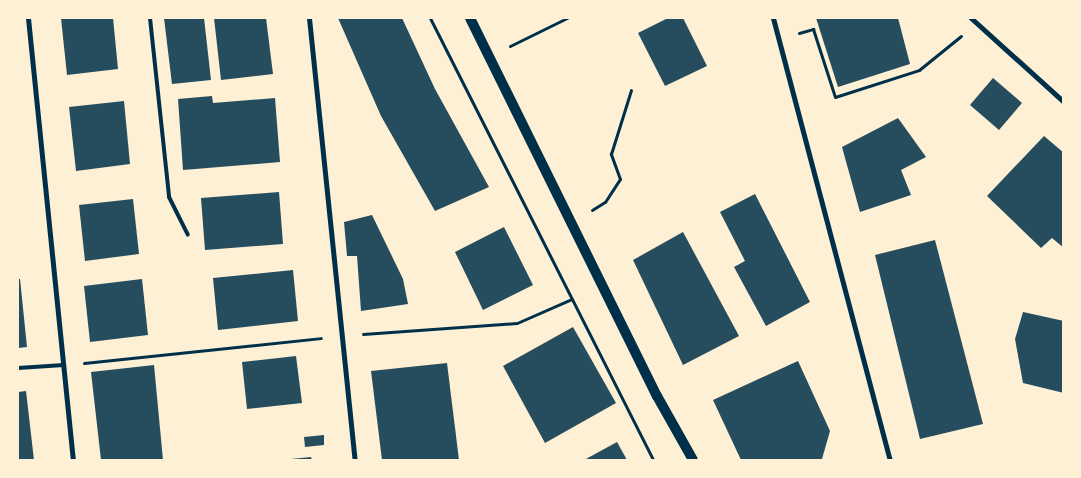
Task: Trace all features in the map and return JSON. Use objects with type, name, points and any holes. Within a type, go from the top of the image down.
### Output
[{"type":"main road","points":[[470,18],[657,396],[693,460]]},
{"type":"street","points":[[28,18],[73,460]]},
{"type":"street","points":[[309,18],[355,460]]},
{"type":"street","points":[[773,18],[890,460]]},
{"type":"street","points":[[971,18],[1064,102]]},
{"type":"lane","points":[[150,18],[169,197],[188,235]]},
{"type":"lane","points":[[18,368],[64,365]]},
{"type":"path","points":[[430,18],[653,460]]},
{"type":"path","points":[[514,44],[567,18]]},
{"type":"path","points":[[779,38],[813,29],[835,97],[919,70],[942,55],[968,30]]},
{"type":"path","points":[[592,210],[605,202],[620,179],[611,154],[631,90]]},
{"type":"path","points":[[365,334],[517,323],[572,299]]},
{"type":"path","points":[[64,365],[321,338]]},
{"type":"building","points":[[61,18],[113,18],[118,69],[67,75]]},
{"type":"building","points":[[164,18],[204,18],[211,80],[172,84]]},
{"type":"building","points":[[214,18],[266,18],[273,74],[221,80]]},
{"type":"building","points":[[338,18],[402,18],[435,89],[489,187],[435,211],[381,116]]},
{"type":"building","points":[[668,18],[683,18],[707,66],[665,86],[638,33]]},
{"type":"building","points":[[816,18],[898,18],[910,64],[838,87]]},
{"type":"building","points":[[993,78],[1022,103],[999,130],[970,105]]},
{"type":"building","points":[[212,96],[213,103],[275,98],[280,162],[183,170],[178,99]]},
{"type":"building","points":[[124,101],[130,164],[76,171],[69,107]]},
{"type":"building","points":[[898,118],[926,157],[901,170],[911,195],[860,212],[842,147]]},
{"type":"building","points":[[1044,136],[1064,153],[1064,248],[1052,238],[1041,248],[987,196]]},
{"type":"building","points":[[279,192],[283,244],[205,250],[201,198]]},
{"type":"building","points":[[755,194],[810,302],[766,326],[734,267],[745,261],[720,212]]},
{"type":"building","points":[[133,199],[139,254],[85,261],[79,205]]},
{"type":"building","points":[[372,215],[403,279],[408,304],[361,311],[357,256],[347,256],[344,222]]},
{"type":"building","points":[[504,227],[533,285],[483,310],[455,252]]},
{"type":"building","points":[[683,232],[739,336],[683,365],[633,260]]},
{"type":"building","points":[[935,240],[983,424],[920,439],[875,255]]},
{"type":"building","points":[[293,270],[298,321],[218,330],[213,278]]},
{"type":"building","points":[[18,279],[20,279],[27,347],[18,348]]},
{"type":"building","points":[[142,279],[148,335],[90,342],[84,286]]},
{"type":"building","points":[[1023,312],[1064,321],[1064,393],[1023,383],[1015,339]]},
{"type":"building","points":[[573,327],[616,403],[545,443],[503,366]]},
{"type":"building","points":[[296,356],[302,403],[247,409],[242,362]]},
{"type":"building","points":[[798,361],[830,431],[822,459],[741,460],[713,400]]},
{"type":"building","points":[[447,363],[459,460],[382,460],[371,371]]},
{"type":"building","points":[[154,365],[163,460],[101,460],[91,372]]},
{"type":"building","points":[[26,391],[34,460],[18,460],[18,392]]},
{"type":"building","points":[[324,435],[324,445],[305,447],[304,437]]},
{"type":"building","points":[[617,442],[627,460],[584,460]]},
{"type":"building","points":[[311,457],[312,460],[291,460],[291,459]]}]
